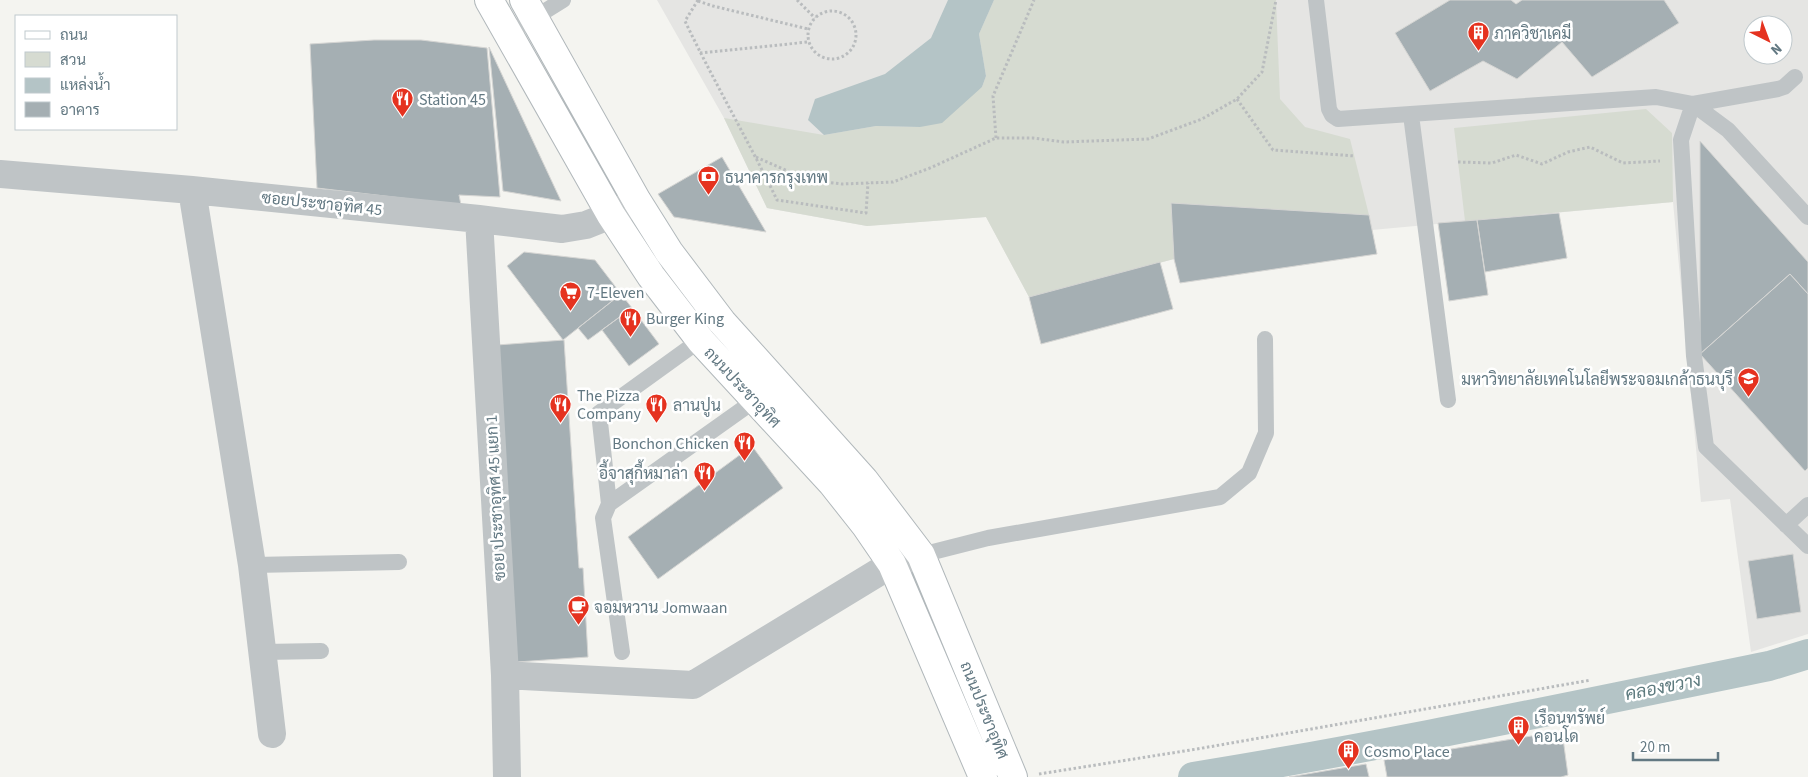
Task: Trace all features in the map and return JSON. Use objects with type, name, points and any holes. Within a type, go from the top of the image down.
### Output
[{"type":"main road","name":"ถนนประชาอุทิศ","points":[[489,0],[611,215],[651,276],[701,341],[832,483],[866,526],[892,564],[983,777]]},
{"type":"main road","name":"ถนนประชาอุทิศ","points":[[529,9],[637,201],[669,252],[722,322],[864,480],[921,555],[1023,776]]},
{"type":"street","name":"ซอยประชาอุทิศ 45","points":[[0,174],[192,190],[479,219],[562,230],[586,225],[611,215],[637,201]]},
{"type":"street","points":[[192,190],[252,565],[272,734]]},
{"type":"street","name":"ซอย ประชาอุทิศ 45 แยก 1","points":[[479,219],[505,676],[507,777]]},
{"type":"street","points":[[505,676],[693,685],[892,564],[921,555]]},
{"type":"lane","points":[[510,34],[529,9],[563,0]]},
{"type":"lane","points":[[1316,0],[1329,109],[1332,116],[1338,120],[1656,98],[1693,104],[1778,90],[1795,77]]},
{"type":"lane","points":[[1693,104],[1681,140],[1694,356],[1706,447],[1808,546]]},
{"type":"lane","points":[[1693,104],[1728,130],[1808,217]]},
{"type":"lane","points":[[1411,114],[1448,400]]},
{"type":"lane","points":[[622,652],[603,518],[609,504],[600,413],[701,341],[722,322]]},
{"type":"lane","points":[[921,555],[988,538],[1220,497],[1249,474],[1266,433],[1265,339]]},
{"type":"lane","points":[[609,504],[777,385]]},
{"type":"lane","points":[[1786,525],[1808,505]]},
{"type":"lane","points":[[252,565],[399,562]]},
{"type":"lane","points":[[263,652],[321,651]]},
{"type":"path","points":[[808,29],[713,6],[698,0],[685,21],[777,200],[866,213],[868,183]]},
{"type":"path","points":[[798,0],[815,18]]},
{"type":"path","points":[[996,138],[994,96],[1034,0]]},
{"type":"path","points":[[756,156],[808,180],[842,184],[893,182],[930,168],[996,138],[1033,138],[1064,142],[1148,139],[1202,119],[1237,100],[1262,72],[1276,0]]},
{"type":"path","points":[[832,11],[844,14],[854,26],[855,41],[852,49],[845,56],[828,59],[819,56],[812,50],[808,42],[808,29],[815,18],[824,12],[832,11]]},
{"type":"path","points":[[700,52],[808,42]]},
{"type":"path","points":[[1237,100],[1272,150],[1355,156]]},
{"type":"path","points":[[1458,162],[1492,163],[1516,155],[1542,164],[1568,152],[1590,147],[1623,163],[1682,161]]},
{"type":"path","points":[[1023,776],[1197,749],[1591,680]]},
{"type":"shaded area","name":"มหาวิทยาลัยเทคโนโลยีพระจอมเกล้าธนบุรี","points":[[657,0],[1808,0],[1808,634],[1751,652],[1730,499],[1701,502],[1673,202],[1372,230],[1369,215],[1172,203],[1174,259],[1029,297],[986,217],[867,226],[767,208],[724,118]]},
{"type":"green space","points":[[994,0],[1276,0],[1280,99],[1305,127],[1350,139],[1369,215],[1172,203],[1174,259],[1029,297],[986,217],[867,226],[767,208],[724,118],[824,135],[876,126],[920,127],[982,87],[986,76],[979,34]]},
{"type":"green space","points":[[1646,109],[1672,133],[1673,202],[1465,221],[1454,128]]},
{"type":"water","points":[[948,0],[994,0],[979,34],[986,76],[982,87],[942,123],[920,127],[876,126],[824,135],[808,120],[815,99],[885,74],[931,38]]},
{"type":"building","name":"ภาควิชาเคมี","points":[[1450,0],[1511,0],[1516,4],[1522,0],[1664,0],[1679,23],[1592,77],[1562,42],[1517,79],[1483,61],[1430,91],[1395,33]]},
{"type":"building","name":"Station 45","points":[[374,40],[421,40],[487,48],[500,197],[459,195],[461,205],[317,188],[310,44]]},
{"type":"building","points":[[489,47],[561,201],[503,191]]},
{"type":"building","points":[[1700,141],[1808,262],[1808,294],[1790,274],[1700,354]]},
{"type":"building","points":[[722,157],[766,232],[674,217],[658,194]]},
{"type":"building","points":[[1171,203],[1369,215],[1377,254],[1180,283],[1174,259]]},
{"type":"building","points":[[1559,213],[1567,258],[1485,272],[1477,220]]},
{"type":"building","points":[[1477,220],[1488,295],[1449,301],[1438,223]]},
{"type":"building","name":"7-Eleven","points":[[524,252],[595,260],[621,294],[563,340],[507,266]]},
{"type":"building","points":[[1160,262],[1173,309],[1041,344],[1029,297]]},
{"type":"building","points":[[1790,274],[1808,294],[1808,468],[1805,471],[1700,354]]},
{"type":"building","points":[[621,294],[632,308],[588,340],[578,328]]},
{"type":"building","name":"Burger King","points":[[632,308],[659,344],[629,366],[602,330]]},
{"type":"building","points":[[564,340],[579,568],[583,568],[588,657],[517,662],[497,345]]},
{"type":"building","points":[[752,446],[783,488],[658,579],[628,537]]},
{"type":"building","points":[[1793,554],[1801,612],[1757,619],[1748,561]]},
{"type":"building","name":"เรือนทรัพย์ คอนโด","points":[[1562,731],[1568,775],[1561,777],[1387,777],[1384,760]]},
{"type":"building","name":"Cosmo Place","points":[[1366,764],[1369,777],[1289,777]]},
{"type":"waterway","name":"คลองขวาง","points":[[1193,777],[1481,724],[1769,666],[1808,654]]},
{"type":"place","name":"ภาควิชาเคมี","points":[[1478,52]]},
{"type":"place","name":"Station 45","points":[[403,118]]},
{"type":"place","name":"ธนาคารกรุงเทพ","points":[[709,196]]},
{"type":"place","name":"7-Eleven","points":[[571,311]]},
{"type":"place","name":"Burger King","points":[[630,337]]},
{"type":"place","name":"มหาวิทยาลัยเทคโนโลยีพระจอมเกล้าธนบุรี","points":[[1749,398]]},
{"type":"place","name":"The Pizza Company","points":[[561,423]]},
{"type":"place","name":"ลานปูน","points":[[657,424]]},
{"type":"place","name":"Bonchon Chicken","points":[[745,462]]},
{"type":"place","name":"อี้จาสุกี้หมาล่า","points":[[704,492]]},
{"type":"place","name":"จอมหวาน Jomwaan","points":[[578,626]]},
{"type":"place","name":"เรือนทรัพย์ คอนโด","points":[[1518,746]]},
{"type":"place","name":"Cosmo Place","points":[[1348,770]]}]
